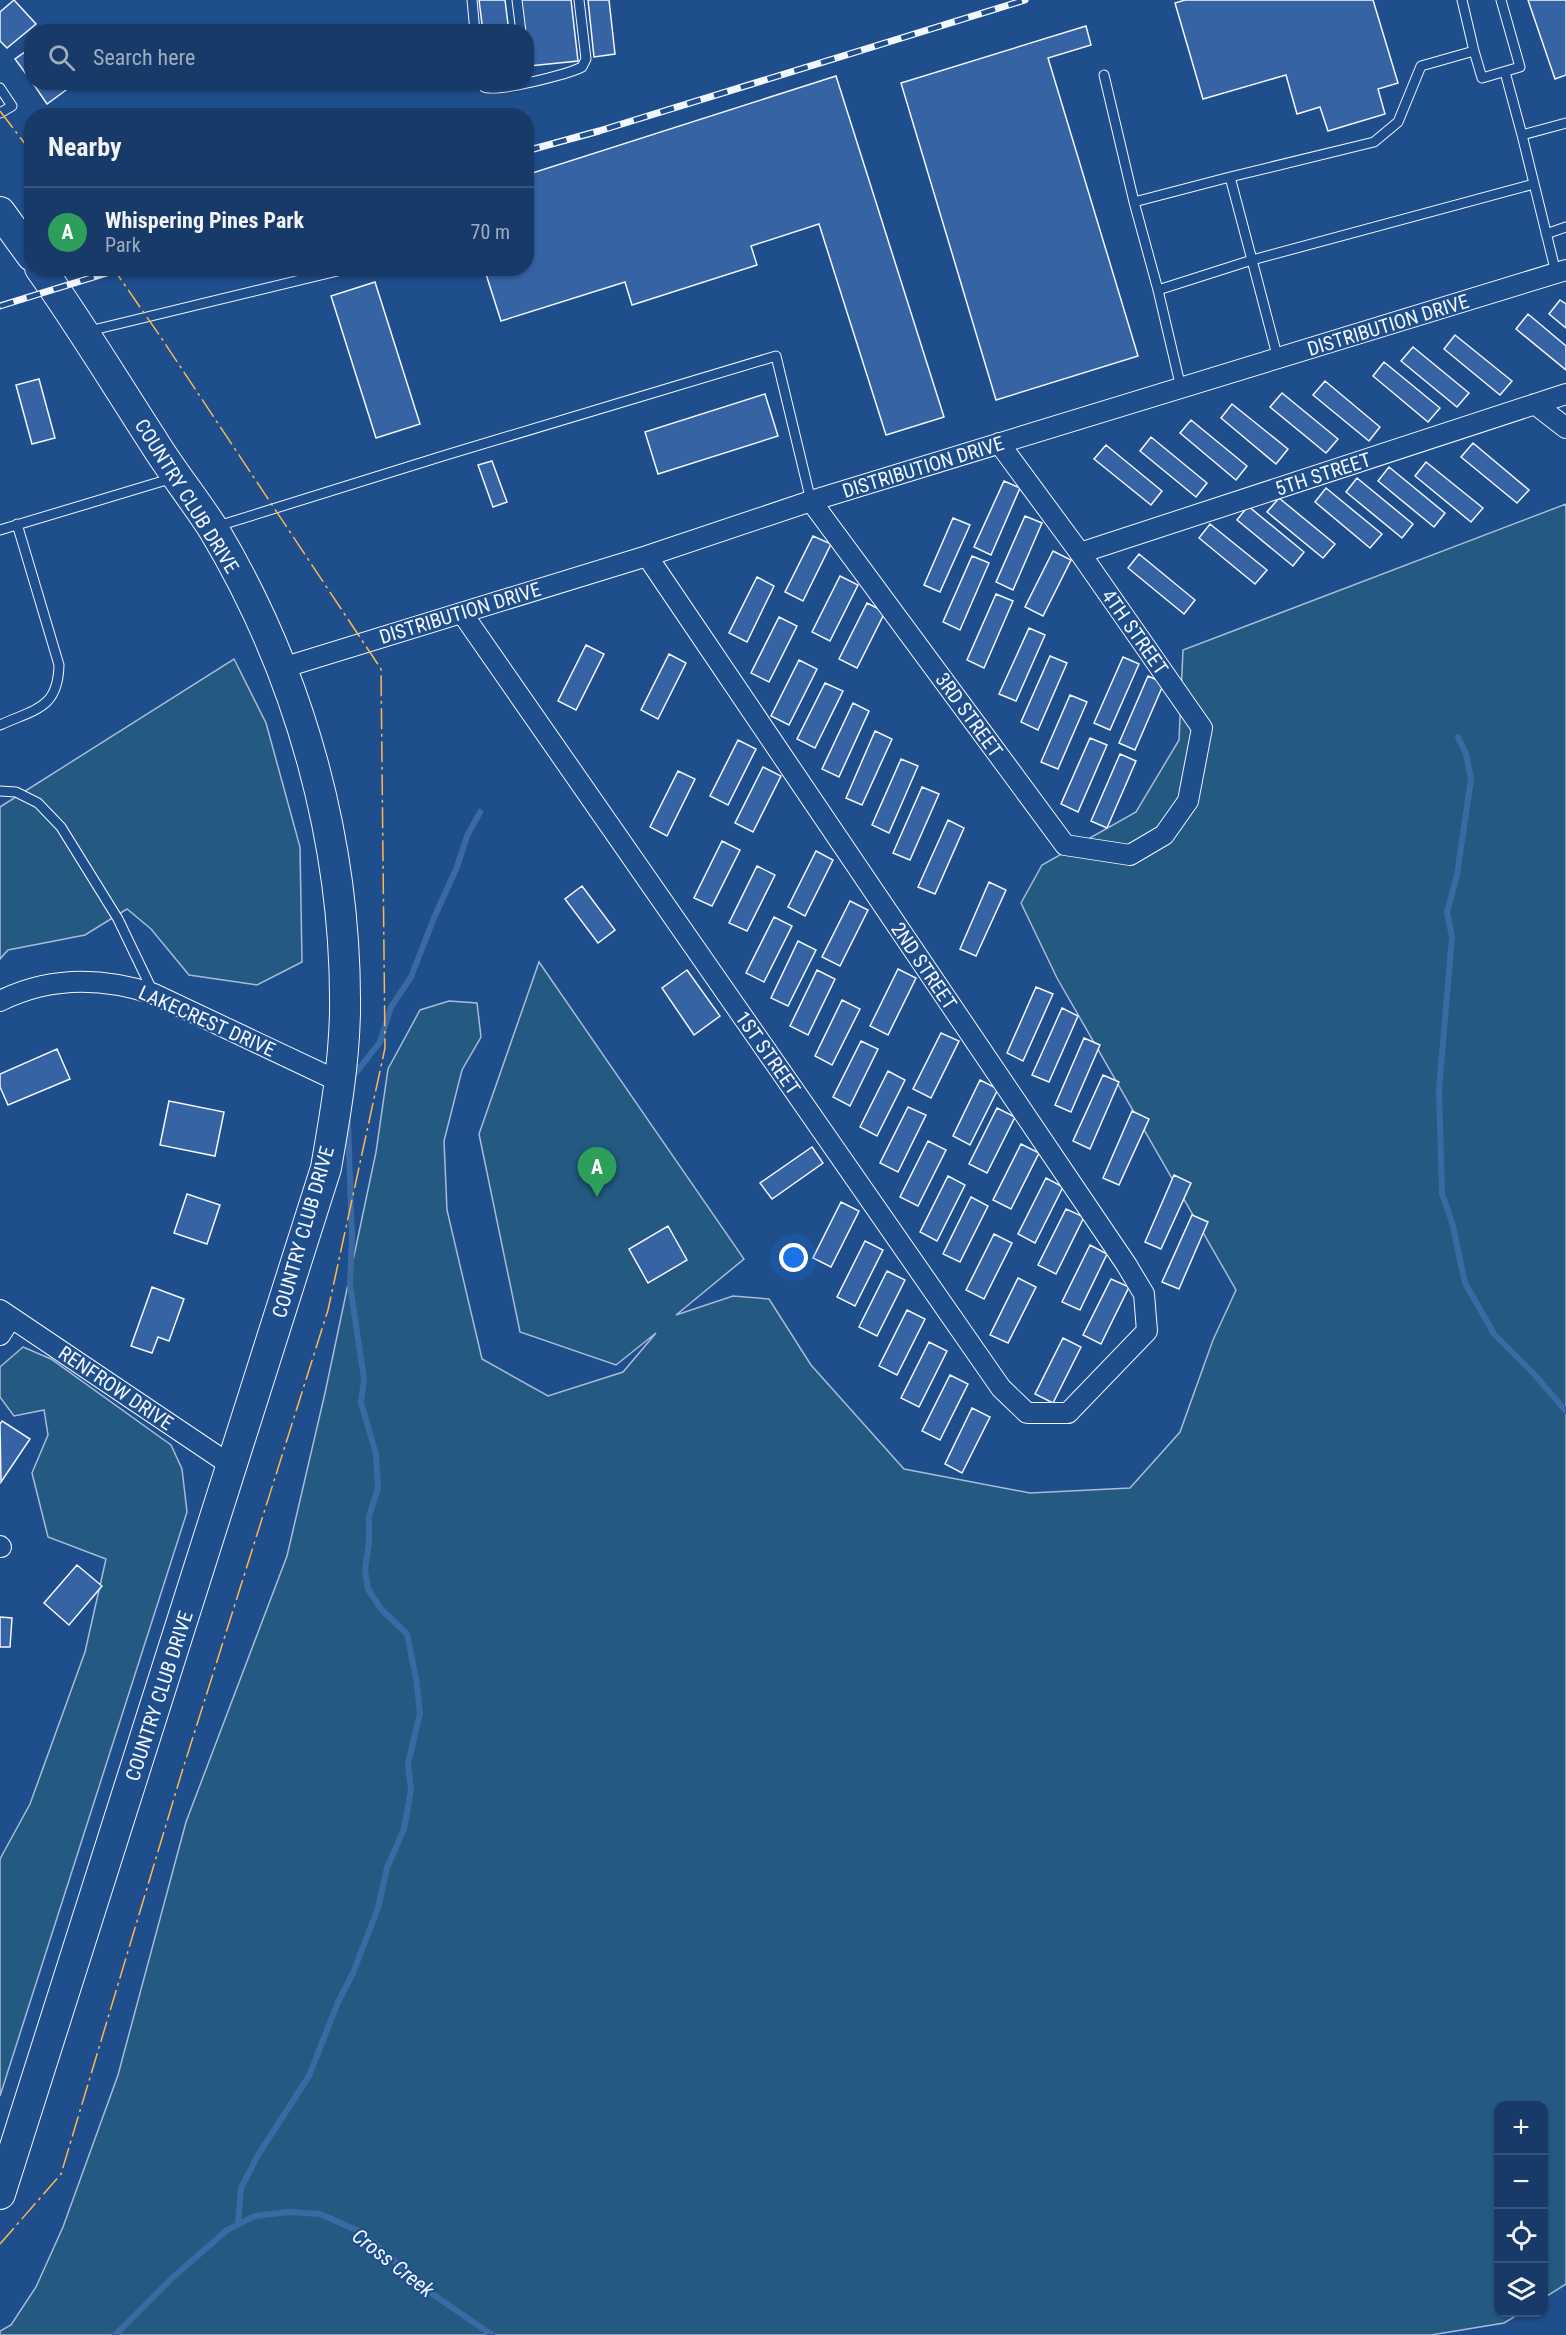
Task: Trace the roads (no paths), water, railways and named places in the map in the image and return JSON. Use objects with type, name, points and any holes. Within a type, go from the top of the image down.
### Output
[{"type":"main road","points":[[0,212],[24,245]]},
{"type":"main road","name":"COUNTRY CLUB DRIVE","points":[[0,2194],[326,1168],[340,1082],[345,1015],[345,957],[340,899],[331,842],[315,771],[282,668],[212,528],[176,477],[45,276]]},
{"type":"street","name":"DISTRIBUTION DRIVE","points":[[282,668],[647,556],[811,501],[1561,271]]},
{"type":"street","name":"5TH STREET","points":[[1080,554],[1566,394]]},
{"type":"street","points":[[1535,404],[1566,428]]},
{"type":"street","name":"4TH STREET","points":[[999,443],[1202,728],[1188,801],[1164,835]]},
{"type":"street","name":"3RD STREET","points":[[811,501],[1065,845],[1131,855],[1164,835]]},
{"type":"street","name":"2ND STREET","points":[[647,556],[1126,1263],[1144,1294],[1147,1331],[1103,1376]]},
{"type":"street","name":"1ST STREET","points":[[462,612],[1001,1388],[1027,1413],[1068,1413],[1103,1376]]},
{"type":"street","name":"LAKECREST DRIVE","points":[[0,1001],[41,986],[69,981],[98,981],[127,985],[154,994],[340,1082]]},
{"type":"street","points":[[0,1335],[6,1314]]},
{"type":"street","name":"RENFROW DRIVE","points":[[6,1314],[232,1466]]},
{"type":"lane","points":[[472,0],[474,24]]},
{"type":"lane","points":[[517,0],[520,24]]},
{"type":"lane","points":[[534,80],[576,70],[585,64],[579,0]]},
{"type":"lane","points":[[1462,0],[1482,78],[1520,67],[1501,0]]},
{"type":"lane","points":[[1134,202],[1374,142],[1398,122],[1421,66],[1474,51]]},
{"type":"lane","points":[[1505,72],[1546,234],[1561,271]]},
{"type":"lane","points":[[1104,75],[1182,388]]},
{"type":"lane","points":[[0,88],[12,105],[0,113]]},
{"type":"lane","points":[[1522,135],[1566,123]]},
{"type":"lane","points":[[1230,177],[1278,358]]},
{"type":"lane","points":[[1158,290],[1252,260],[1534,184]]},
{"type":"lane","points":[[1546,234],[1566,227]]},
{"type":"lane","points":[[83,333],[317,276]]},
{"type":"lane","points":[[212,528],[776,356],[811,501]]},
{"type":"lane","points":[[0,530],[176,477]]},
{"type":"lane","points":[[0,725],[40,707],[53,697],[59,682],[59,665],[17,524]]},
{"type":"lane","points":[[0,791],[16,792],[39,802],[61,827],[118,919],[154,994]]},
{"type":"waterway","points":[[1458,737],[1466,754],[1471,779],[1457,875],[1447,912],[1452,937],[1439,1089],[1442,1194],[1452,1222],[1465,1283],[1494,1334],[1534,1374],[1566,1411]]},
{"type":"waterway","points":[[351,1079],[380,1042],[391,1007],[411,977],[457,867],[467,836],[480,812]]},
{"type":"waterway","points":[[238,2224],[241,2188],[258,2155],[309,2076],[378,1908],[387,1868],[404,1829],[411,1790],[408,1764],[420,1713],[407,1634],[381,1609],[368,1589],[365,1570],[369,1542],[369,1516],[378,1488],[376,1454],[361,1403],[364,1379],[350,1285],[352,1238],[348,1122]]},
{"type":"waterway","name":"Cross Creek","points":[[115,2335],[171,2279],[227,2230],[255,2216],[288,2212],[320,2214],[361,2232],[434,2295],[492,2335]]},
{"type":"railway","points":[[534,149],[599,131],[1025,0]]},
{"type":"railway","points":[[0,306],[97,276]]},
{"type":"place","name":"Whispering Pines Park","points":[[597,1197]]}]
